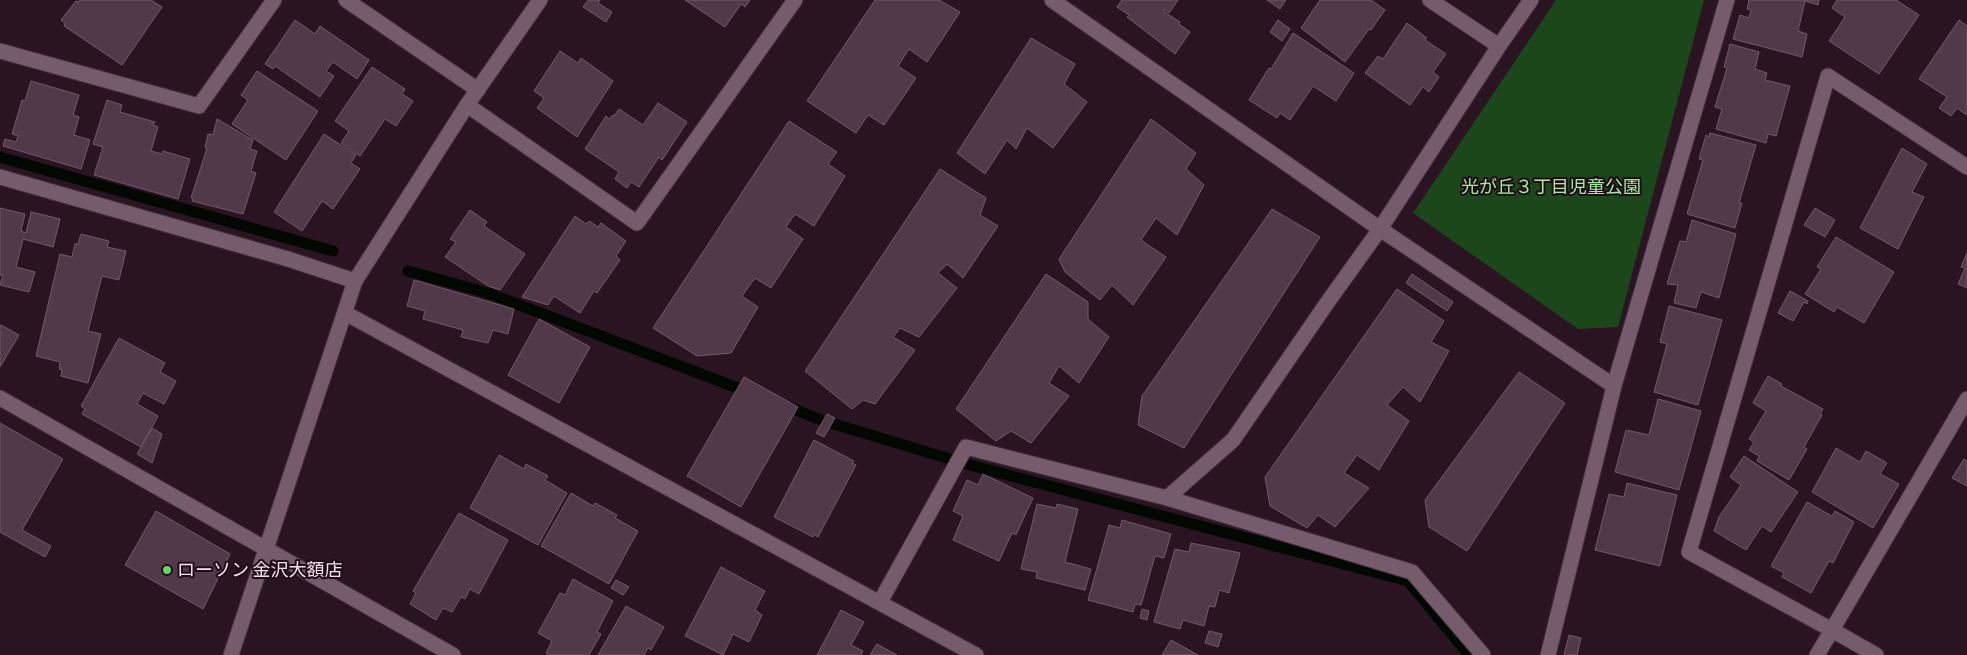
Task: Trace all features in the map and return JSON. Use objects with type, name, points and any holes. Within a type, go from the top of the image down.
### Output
[{"type":"street","points":[[0,51],[199,106],[274,0]]},
{"type":"street","points":[[346,0],[478,90]]},
{"type":"street","points":[[231,655],[355,281],[467,104],[540,0]]},
{"type":"street","points":[[467,104],[637,223],[796,0]]},
{"type":"street","points":[[1052,0],[1380,229],[1614,386]]},
{"type":"street","points":[[1430,0],[1500,46]]},
{"type":"street","points":[[1167,498],[1233,440],[1380,229],[1531,0]]},
{"type":"street","points":[[1548,655],[1614,386],[1727,0]]},
{"type":"street","points":[[1876,655],[1689,552],[1828,76],[1967,167]]},
{"type":"street","points":[[0,177],[288,259],[355,281]]},
{"type":"street","points":[[345,313],[976,655]]},
{"type":"street","points":[[0,398],[453,655]]},
{"type":"street","points":[[1817,655],[1967,399]]},
{"type":"street","points":[[880,602],[966,447],[1167,498],[1412,572],[1483,655]]},
{"type":"green space","name":"光が丘３丁目児童公園","points":[[1556,0],[1704,0],[1618,327],[1578,329],[1413,213]]},
{"type":"building","points":[[80,0],[151,0],[162,7],[122,65],[64,26],[65,23],[61,20],[76,1],[79,2]]},
{"type":"building","points":[[588,0],[600,0],[598,3],[612,12],[606,22],[583,7]]},
{"type":"building","points":[[685,0],[750,0],[745,7],[741,4],[725,27]]},
{"type":"building","points":[[875,0],[939,0],[960,12],[927,62],[909,49],[898,66],[916,78],[884,125],[868,115],[856,133],[807,101]]},
{"type":"building","points":[[1122,0],[1178,0],[1169,13],[1164,9],[1163,11],[1180,22],[1179,24],[1190,32],[1175,54],[1117,7]]},
{"type":"building","points":[[1267,0],[1286,0],[1280,9]]},
{"type":"building","points":[[1320,0],[1371,0],[1385,10],[1345,62],[1301,28]]},
{"type":"building","points":[[1749,0],[1819,0],[1818,5],[1805,1],[1798,31],[1807,34],[1802,57],[1733,39],[1740,15],[1749,18],[1751,10],[1747,9]]},
{"type":"building","points":[[1837,0],[1896,0],[1919,15],[1879,74],[1829,41],[1845,17],[1832,8]]},
{"type":"building","points":[[295,20],[315,34],[320,26],[369,60],[357,79],[333,62],[326,71],[334,76],[320,97],[275,66],[273,69],[265,64]]},
{"type":"building","points":[[1278,20],[1290,29],[1282,41],[1270,32]]},
{"type":"building","points":[[1959,20],[1967,26],[1967,115],[1957,108],[1951,116],[1939,108],[1947,97],[1919,79]]},
{"type":"building","points":[[1407,23],[1427,38],[1425,40],[1446,54],[1433,72],[1439,77],[1429,92],[1423,87],[1410,105],[1365,73],[1378,56],[1383,59]]},
{"type":"building","points":[[1293,33],[1354,73],[1336,101],[1313,86],[1290,120],[1280,113],[1277,118],[1249,100]]},
{"type":"building","points":[[1031,38],[1075,64],[1064,84],[1087,102],[1053,148],[1027,128],[1016,149],[1007,140],[985,174],[957,153]]},
{"type":"building","points":[[1730,44],[1759,52],[1755,69],[1767,73],[1765,80],[1790,86],[1776,136],[1768,134],[1766,143],[1716,129],[1722,109],[1715,107],[1727,68],[1724,67]]},
{"type":"building","points":[[560,51],[578,63],[581,58],[613,81],[577,137],[537,108],[544,98],[534,91]]},
{"type":"building","points":[[372,67],[405,89],[402,94],[413,101],[396,126],[385,119],[360,156],[341,143],[349,131],[335,121]]},
{"type":"building","points":[[257,71],[318,111],[286,160],[232,124],[248,100],[241,95]]},
{"type":"building","points":[[31,81],[79,95],[73,115],[79,117],[74,135],[90,140],[81,169],[3,146],[5,139],[16,142],[18,136],[12,134],[22,100],[25,101]]},
{"type":"building","points":[[107,100],[122,105],[120,112],[155,122],[153,125],[158,127],[151,151],[162,154],[163,151],[190,159],[178,199],[94,175],[103,147],[93,144]]},
{"type":"building","points":[[658,103],[687,122],[662,160],[659,157],[639,187],[631,182],[627,188],[615,179],[619,172],[585,149],[606,116],[609,119],[619,109],[643,125]]},
{"type":"building","points":[[217,119],[253,140],[250,149],[257,151],[251,171],[256,173],[243,214],[192,201],[193,199],[191,198],[207,148],[205,147],[208,134],[213,135]]},
{"type":"building","points":[[1151,119],[1196,153],[1186,169],[1204,185],[1177,235],[1156,218],[1141,240],[1166,257],[1133,305],[1112,285],[1100,300],[1065,272],[1059,259]]},
{"type":"building","points":[[789,121],[837,152],[828,164],[845,176],[814,226],[795,214],[786,227],[803,239],[771,288],[755,278],[742,296],[758,307],[731,353],[697,356],[653,328]]},
{"type":"building","points":[[1710,133],[1756,145],[1739,203],[1742,203],[1735,228],[1687,214],[1703,160],[1699,159],[1706,135],[1709,137]]},
{"type":"building","points":[[324,134],[356,155],[351,163],[360,169],[333,209],[322,201],[302,231],[274,212]]},
{"type":"building","points":[[1902,148],[1927,164],[1912,192],[1924,197],[1898,249],[1860,228]]},
{"type":"building","points":[[940,169],[986,198],[980,215],[998,226],[963,278],[947,264],[938,273],[957,288],[919,337],[900,328],[893,337],[915,350],[875,404],[863,400],[852,409],[805,371]]},
{"type":"building","points":[[0,208],[25,214],[21,231],[26,233],[31,212],[60,219],[53,247],[23,239],[16,267],[35,272],[29,292],[0,285],[3,275],[0,275]]},
{"type":"building","points":[[1815,208],[1835,220],[1825,237],[1804,225]]},
{"type":"building","points":[[1272,209],[1320,237],[1184,448],[1138,425],[1142,396]]},
{"type":"building","points":[[470,210],[487,222],[484,226],[525,254],[500,290],[488,286],[445,257],[456,242],[450,239]]},
{"type":"building","points":[[575,216],[586,224],[589,221],[598,227],[601,223],[626,241],[616,256],[620,260],[597,293],[594,291],[580,313],[554,296],[548,305],[522,297]]},
{"type":"building","points":[[1692,220],[1736,234],[1719,298],[1701,292],[1696,308],[1674,303],[1678,285],[1667,284],[1680,241],[1686,242]]},
{"type":"building","points":[[81,234],[109,241],[107,247],[126,251],[119,280],[102,276],[88,331],[101,334],[88,383],[61,376],[60,362],[36,356],[60,254],[72,257],[75,244],[78,244]]},
{"type":"building","points":[[1836,237],[1894,272],[1864,323],[1837,307],[1834,312],[1805,294],[1821,269],[1817,267]]},
{"type":"building","points":[[1967,253],[1967,288],[1958,284],[1965,268],[1961,267]]},
{"type":"building","points":[[1046,274],[1088,302],[1088,319],[1109,337],[1079,383],[1059,366],[1049,383],[1069,396],[1031,443],[1011,431],[996,441],[956,409]]},
{"type":"building","points":[[1412,274],[1453,302],[1447,311],[1406,283]]},
{"type":"building","points":[[414,280],[514,309],[508,334],[493,330],[488,343],[461,337],[463,330],[423,319],[425,311],[407,306]]},
{"type":"building","points":[[1397,289],[1444,321],[1431,342],[1449,351],[1420,402],[1403,387],[1387,405],[1409,421],[1379,470],[1357,455],[1344,473],[1369,488],[1335,527],[1318,515],[1307,528],[1270,506],[1265,477]]},
{"type":"building","points":[[1790,291],[1808,301],[1807,304],[1804,302],[1793,321],[1778,313]]},
{"type":"building","points":[[1669,306],[1722,320],[1698,405],[1654,392],[1667,344],[1660,342]]},
{"type":"building","points":[[539,319],[590,347],[559,403],[508,375]]},
{"type":"building","points":[[1,325],[19,335],[0,367],[0,327]]},
{"type":"building","points":[[119,338],[165,363],[160,372],[176,381],[164,404],[143,393],[137,404],[158,416],[141,447],[82,414],[85,409],[81,406]]},
{"type":"building","points":[[1519,372],[1565,403],[1467,551],[1429,527],[1425,500]]},
{"type":"building","points":[[1768,376],[1782,384],[1781,386],[1823,409],[1820,414],[1822,415],[1804,447],[1807,449],[1789,480],[1757,461],[1759,456],[1749,450],[1754,442],[1749,439],[1766,411],[1753,403]]},
{"type":"building","points":[[744,377],[798,407],[741,507],[687,476]]},
{"type":"building","points":[[1658,399],[1701,411],[1679,490],[1615,472],[1626,430],[1649,435]]},
{"type":"building","points":[[827,414],[835,418],[824,437],[816,433]]},
{"type":"building","points":[[0,423],[63,459],[22,530],[51,546],[45,557],[0,532]]},
{"type":"building","points":[[152,428],[162,434],[152,463],[137,454]]},
{"type":"building","points":[[814,440],[854,461],[852,463],[856,465],[818,537],[815,535],[813,537],[774,517]]},
{"type":"building","points":[[1836,448],[1860,462],[1866,451],[1887,463],[1880,474],[1899,484],[1873,528],[1812,492]]},
{"type":"building","points":[[499,455],[524,469],[526,464],[548,476],[545,480],[567,493],[538,545],[470,508]]},
{"type":"building","points":[[1744,456],[1798,492],[1771,532],[1762,526],[1746,550],[1714,531],[1719,517],[1741,485],[1730,477]]},
{"type":"building","points":[[1964,459],[1967,461],[1967,486],[1952,478]]},
{"type":"building","points":[[983,474],[1033,498],[1016,535],[1012,533],[999,561],[953,540],[963,516],[953,511],[967,480],[978,485]]},
{"type":"building","points":[[1627,483],[1677,495],[1660,566],[1595,550],[1609,494],[1624,497]]},
{"type":"building","points":[[571,493],[593,506],[595,503],[617,515],[615,518],[638,531],[609,584],[541,546]]},
{"type":"building","points":[[1807,502],[1832,516],[1835,511],[1854,522],[1833,563],[1829,561],[1811,593],[1782,577],[1784,573],[1771,566]]},
{"type":"building","points":[[1037,504],[1056,508],[1057,504],[1078,509],[1065,562],[1091,569],[1085,590],[1036,578],[1037,572],[1021,569]]},
{"type":"building","points":[[156,511],[230,554],[203,609],[125,565]]},
{"type":"building","points":[[459,513],[508,540],[479,594],[470,589],[465,599],[461,597],[452,612],[443,608],[436,620],[410,604],[416,593],[413,591]]},
{"type":"building","points":[[1122,520],[1171,534],[1164,558],[1155,556],[1141,605],[1135,604],[1133,612],[1088,600],[1109,525],[1120,528]]},
{"type":"building","points":[[1191,543],[1240,553],[1229,593],[1219,590],[1215,607],[1209,606],[1204,626],[1183,620],[1180,629],[1154,622],[1175,549],[1189,552]]},
{"type":"building","points":[[721,567],[765,591],[755,610],[762,615],[749,642],[733,634],[723,655],[685,636]]},
{"type":"building","points":[[573,579],[613,601],[597,632],[601,634],[589,655],[549,655],[546,653],[552,641],[538,633],[560,593],[565,595]]},
{"type":"building","points":[[616,580],[629,587],[623,595],[611,588]]},
{"type":"building","points":[[626,606],[664,627],[651,650],[648,648],[644,655],[598,655]]},
{"type":"building","points":[[1142,609],[1149,611],[1147,620],[1140,618]]},
{"type":"building","points":[[841,610],[864,622],[851,645],[863,651],[861,655],[817,655]]},
{"type":"building","points":[[1209,631],[1222,634],[1218,647],[1205,643]]},
{"type":"building","points":[[1569,635],[1581,638],[1577,655],[1564,655]]},
{"type":"building","points":[[1171,640],[1198,655],[1162,655]]},
{"type":"building","points":[[877,644],[897,655],[870,655]]},
{"type":"waterway","points":[[0,157],[333,251]]},
{"type":"waterway","points":[[408,271],[488,293],[751,393]]},
{"type":"waterway","points":[[783,405],[824,421],[970,465],[1408,581],[1469,655]]},
{"type":"place","name":"ローソン 金沢大額店","points":[[167,570]]}]
